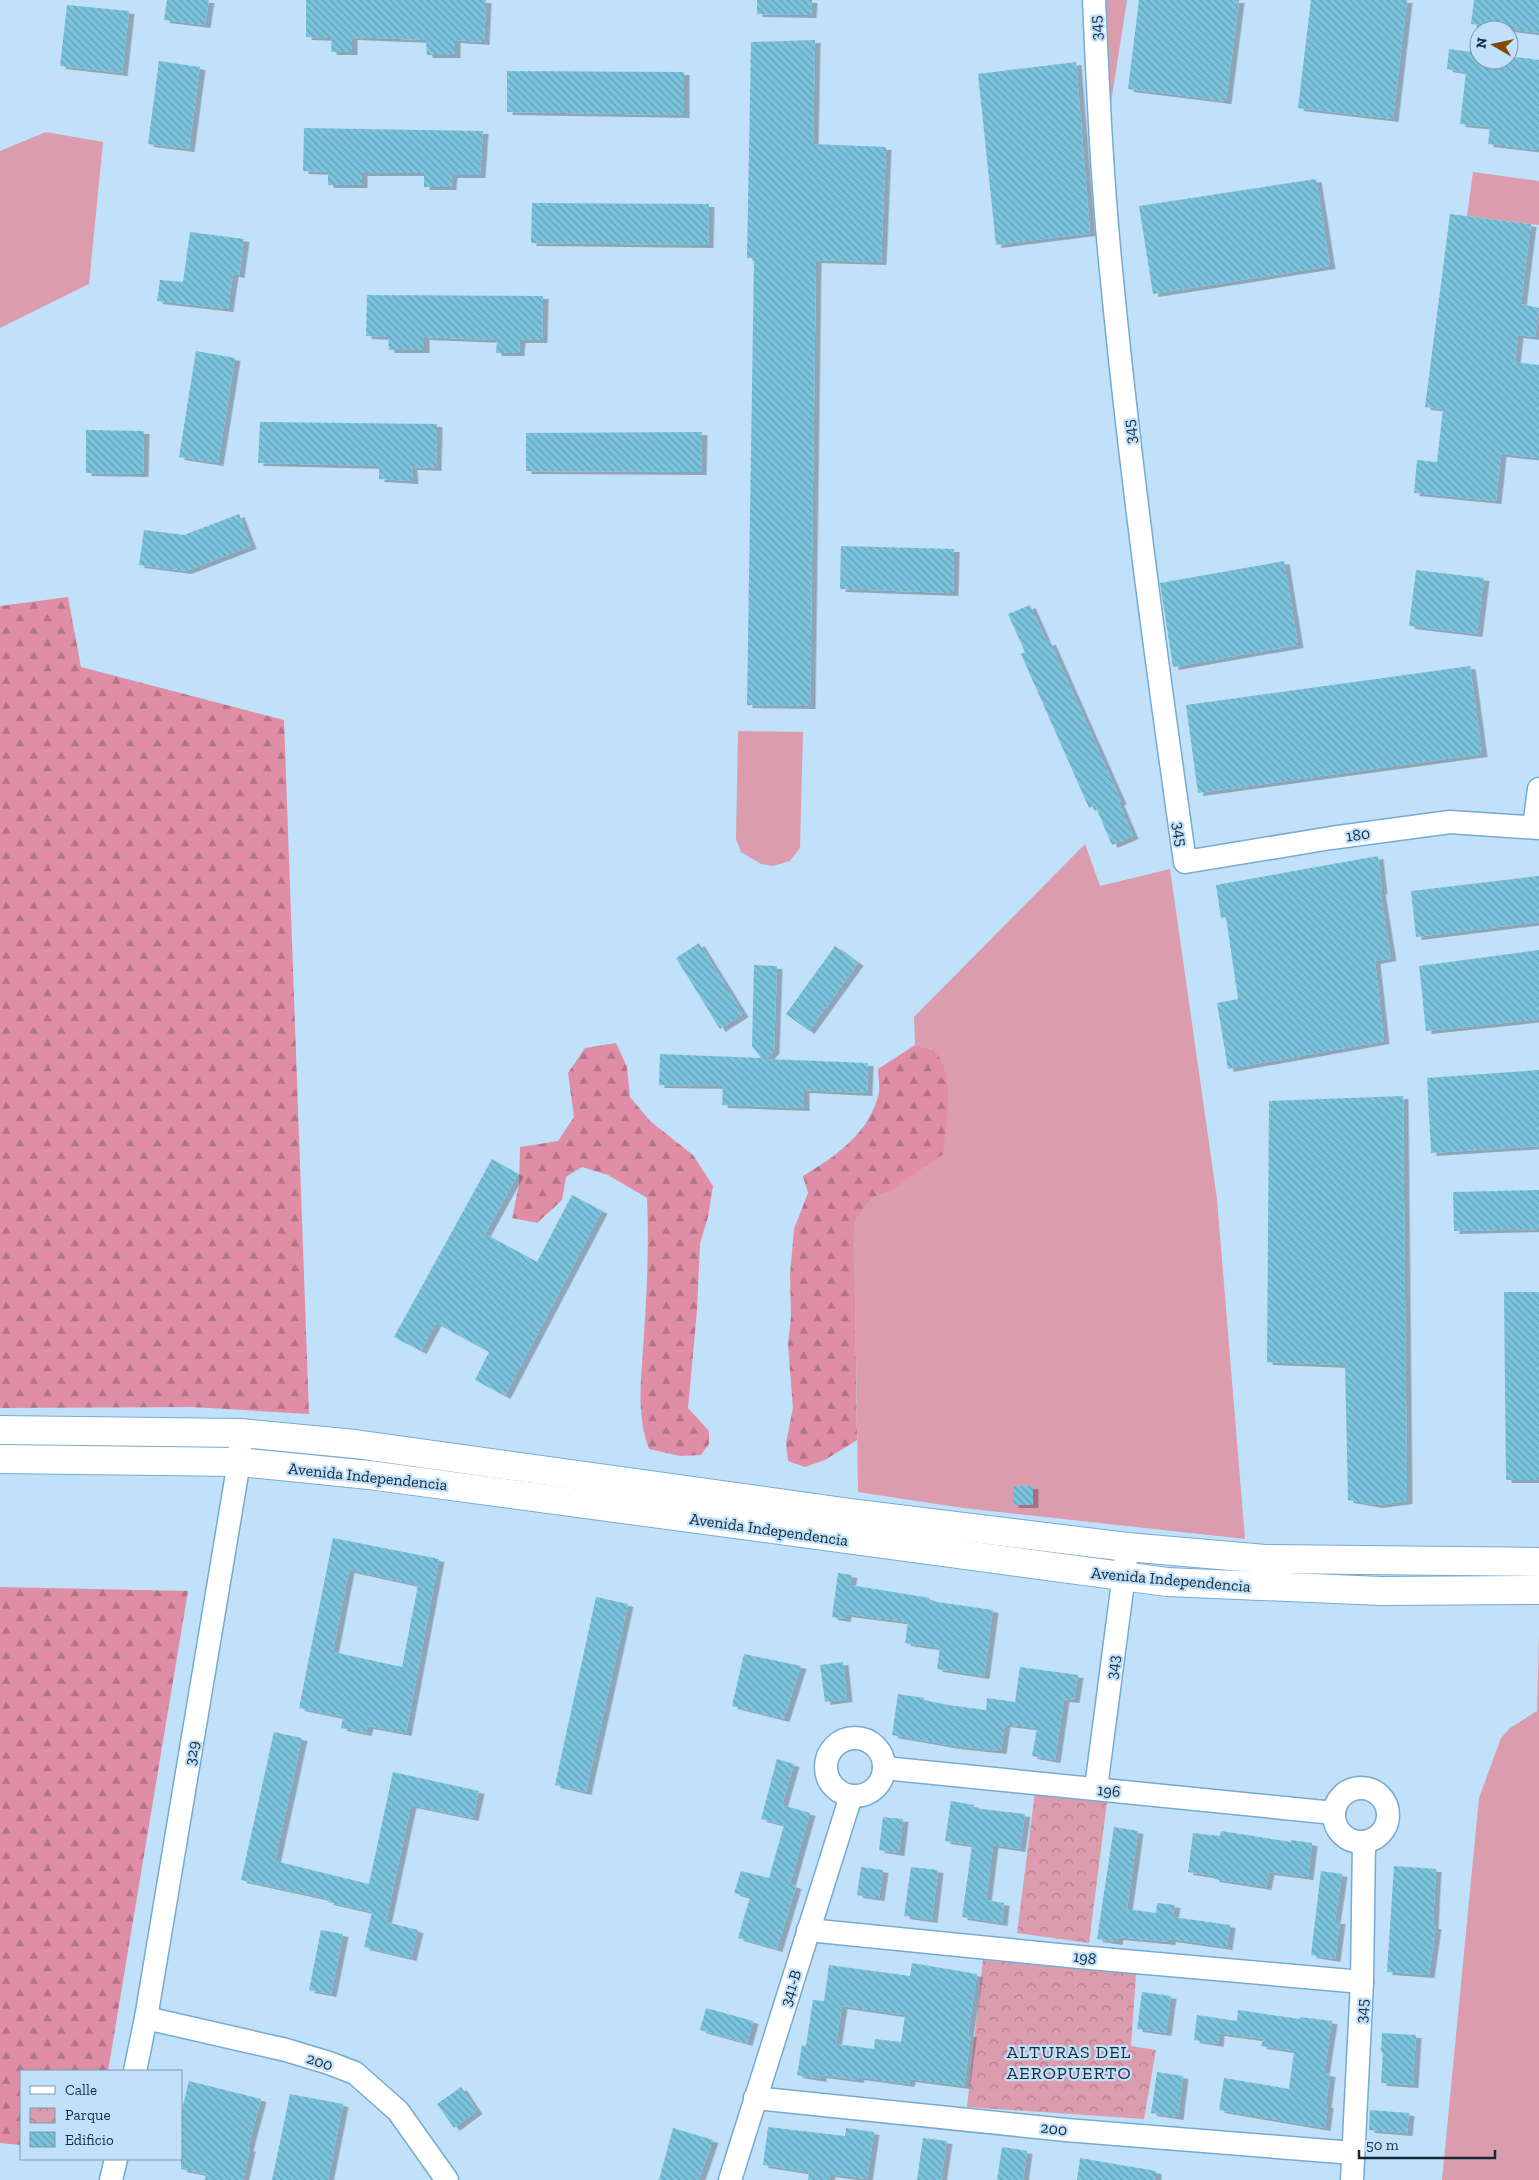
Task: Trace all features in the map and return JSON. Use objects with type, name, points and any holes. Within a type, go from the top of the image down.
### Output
[{"type":"main road","name":"Avenida Independencia","points":[[0,1430],[241,1433],[355,1444],[852,1513],[1127,1547],[1265,1559],[1539,1562]]},
{"type":"main road","name":"Avenida Independencia","points":[[0,1459],[239,1462],[369,1475],[1167,1582],[1381,1591],[1539,1590]]},
{"type":"street","name":"345","points":[[1094,0],[1099,114],[1111,269],[1150,616],[1185,862]]},
{"type":"street","points":[[1537,828],[1539,789]]},
{"type":"street","name":"180","points":[[1185,862],[1331,838],[1450,822],[1537,828]]},
{"type":"street","name":"329","points":[[135,2070],[146,2018],[239,1462],[241,1433]]},
{"type":"street","name":"343","points":[[1096,1788],[1127,1547]]},
{"type":"street","points":[[1265,1559],[1267,1587]]},
{"type":"street","points":[[844,1739],[863,1739],[879,1750],[883,1758],[884,1768],[883,1777],[870,1792],[861,1796],[852,1796],[842,1794],[828,1780],[826,1761],[836,1744],[844,1739]]},
{"type":"street","name":"196","points":[[884,1768],[1334,1813]]},
{"type":"street","points":[[1363,1787],[1380,1795],[1386,1803],[1388,1812],[1388,1821],[1379,1835],[1364,1842],[1355,1842],[1340,1834],[1336,1826],[1334,1813],[1338,1799],[1345,1792],[1363,1787]]},
{"type":"street","name":"341-B","points":[[730,2180],[852,1796]]},
{"type":"street","name":"345","points":[[1352,2180],[1362,1982],[1364,1842]]},
{"type":"street","name":"198","points":[[808,1930],[1079,1957],[1362,1982]]},
{"type":"street","name":"200","points":[[146,2018],[286,2050],[355,2073],[398,2112],[447,2180]]},
{"type":"street","name":"200","points":[[755,2098],[1066,2130],[1353,2153]]},
{"type":"street","points":[[111,2180],[116,2160]]},
{"type":"green space","points":[[1104,0],[1127,0],[1110,109]]},
{"type":"green space","points":[[46,132],[103,142],[89,284],[0,328],[0,151]]},
{"type":"green space","points":[[1473,172],[1539,181],[1539,225],[1467,216]]},
{"type":"green space","points":[[68,597],[81,667],[284,720],[309,1414],[192,1407],[0,1408],[0,606]]},
{"type":"green space","points":[[738,731],[803,732],[800,848],[790,861],[773,866],[761,864],[741,852],[736,839]]},
{"type":"green space","points":[[1085,844],[1100,886],[1170,869],[1217,1199],[1245,1539],[963,1508],[858,1492],[854,1222],[873,1197],[889,1192],[932,1049],[915,1045],[914,1017]]},
{"type":"green space","points":[[616,1043],[627,1067],[630,1097],[650,1121],[693,1155],[713,1186],[708,1217],[700,1244],[697,1310],[688,1408],[709,1431],[709,1444],[701,1455],[680,1456],[649,1449],[642,1421],[640,1392],[646,1301],[647,1198],[608,1175],[582,1167],[566,1177],[562,1200],[537,1223],[512,1218],[519,1185],[520,1147],[558,1141],[574,1117],[568,1073],[585,1048]]},
{"type":"green space","points":[[915,1045],[934,1051],[941,1060],[945,1072],[948,1100],[943,1154],[889,1192],[873,1197],[854,1222],[857,1440],[825,1460],[805,1467],[788,1461],[786,1443],[793,1408],[788,1345],[791,1316],[790,1275],[794,1229],[808,1193],[803,1176],[839,1152],[860,1131],[875,1106],[879,1092],[878,1069]]},
{"type":"green space","points":[[0,1587],[188,1591],[108,2070],[20,2070],[20,2145],[0,2143]]},
{"type":"green space","points":[[1539,1635],[1539,2180],[1442,2180],[1479,1798],[1501,1738],[1510,1728],[1537,1711]]},
{"type":"green space","points":[[1035,1792],[1107,1802],[1089,1943],[1017,1933]]},
{"type":"green space","points":[[983,1960],[1136,1974],[1131,2046],[1156,2050],[1144,2119],[967,2107]]},
{"type":"building","points":[[167,0],[209,0],[205,25],[164,20]]},
{"type":"building","points":[[306,0],[486,0],[484,42],[455,40],[455,55],[427,55],[426,40],[352,37],[352,52],[331,52],[332,38],[306,37]]},
{"type":"building","points":[[757,0],[812,0],[811,15],[757,14]]},
{"type":"building","points":[[1139,0],[1239,0],[1226,101],[1128,89]]},
{"type":"building","points":[[1311,0],[1407,0],[1393,119],[1298,108]]},
{"type":"building","points":[[1474,0],[1539,0],[1539,33],[1519,30],[1519,20],[1472,20]]},
{"type":"building","points":[[67,5],[129,11],[122,73],[60,66]]},
{"type":"building","points":[[815,40],[813,144],[886,147],[881,262],[816,260],[810,706],[747,705],[754,258],[747,258],[751,42]]},
{"type":"building","points":[[1449,49],[1469,52],[1469,70],[1519,70],[1519,57],[1539,60],[1539,150],[1488,144],[1490,127],[1460,124],[1466,72],[1447,69]]},
{"type":"building","points":[[159,61],[200,67],[189,149],[148,144]]},
{"type":"building","points":[[1076,62],[1090,233],[996,245],[978,74]]},
{"type":"building","points":[[507,71],[684,72],[684,115],[507,112]]},
{"type":"building","points":[[304,128],[483,131],[480,175],[452,175],[451,187],[424,187],[424,173],[362,173],[362,185],[328,185],[328,172],[303,171]]},
{"type":"building","points":[[1316,179],[1330,266],[1153,294],[1139,206]]},
{"type":"building","points":[[532,203],[709,204],[708,245],[531,243]]},
{"type":"building","points":[[1450,214],[1531,224],[1521,304],[1539,308],[1535,337],[1518,335],[1515,362],[1539,365],[1539,458],[1501,454],[1496,501],[1414,493],[1417,460],[1437,462],[1443,409],[1425,407]]},
{"type":"building","points":[[190,232],[244,239],[239,275],[233,274],[228,309],[157,301],[160,280],[183,282]]},
{"type":"building","points":[[367,295],[543,296],[542,340],[520,340],[519,353],[496,353],[497,340],[424,337],[424,350],[389,350],[388,337],[366,336]]},
{"type":"building","points":[[196,351],[235,358],[218,463],[179,457]]},
{"type":"building","points":[[260,422],[437,424],[436,468],[412,467],[413,481],[379,479],[379,466],[258,463]]},
{"type":"building","points":[[86,430],[144,431],[143,474],[86,473]]},
{"type":"building","points":[[702,432],[701,472],[526,471],[526,433]]},
{"type":"building","points":[[239,514],[251,546],[186,571],[139,565],[144,530],[184,535]]},
{"type":"building","points":[[841,546],[954,549],[953,593],[840,589]]},
{"type":"building","points":[[1284,561],[1298,645],[1173,667],[1160,583]]},
{"type":"building","points":[[1416,570],[1484,578],[1477,634],[1409,626]]},
{"type":"building","points":[[1030,605],[1047,643],[1050,641],[1121,801],[1119,803],[1133,836],[1112,845],[1095,805],[1089,808],[1021,654],[1025,652],[1008,614]]},
{"type":"building","points":[[1470,666],[1482,754],[1198,793],[1186,705]]},
{"type":"building","points":[[1378,856],[1382,891],[1380,891],[1391,958],[1375,961],[1384,1041],[1228,1069],[1217,1003],[1238,999],[1226,917],[1221,918],[1216,885]]},
{"type":"building","points":[[1539,876],[1539,922],[1416,937],[1411,891]]},
{"type":"building","points":[[699,943],[743,1014],[720,1029],[676,958]]},
{"type":"building","points":[[835,946],[858,963],[809,1031],[786,1014]]},
{"type":"building","points":[[1539,950],[1539,1019],[1426,1031],[1419,966]]},
{"type":"building","points":[[754,965],[777,966],[774,1050],[767,1059],[868,1063],[867,1093],[804,1090],[804,1108],[722,1105],[723,1086],[659,1085],[660,1054],[761,1058],[752,1046]]},
{"type":"building","points":[[1539,1070],[1539,1146],[1431,1153],[1427,1078]]},
{"type":"building","points":[[1403,1096],[1407,1501],[1377,1505],[1348,1500],[1345,1365],[1267,1362],[1269,1101]]},
{"type":"building","points":[[492,1159],[518,1174],[485,1234],[537,1262],[572,1195],[602,1211],[505,1396],[475,1380],[489,1352],[436,1323],[421,1351],[394,1337]]},
{"type":"building","points":[[1539,1190],[1539,1229],[1454,1231],[1453,1192]]},
{"type":"building","points":[[1504,1292],[1539,1292],[1539,1480],[1506,1480]]},
{"type":"building","points":[[1013,1486],[1033,1486],[1033,1505],[1013,1505]]},
{"type":"building","points":[[333,1538],[439,1559],[406,1733],[368,1726],[366,1733],[341,1728],[343,1717],[299,1708]],"holes":[[[349,1570],[418,1585],[402,1667],[333,1652]]]},
{"type":"building","points":[[838,1573],[852,1575],[850,1585],[930,1598],[930,1601],[993,1610],[984,1676],[937,1669],[940,1648],[905,1643],[908,1622],[846,1614],[845,1619],[832,1617]]},
{"type":"building","points":[[596,1597],[628,1604],[586,1792],[555,1785]]},
{"type":"building","points":[[744,1654],[801,1666],[784,1719],[732,1706]]},
{"type":"building","points":[[843,1662],[847,1699],[825,1702],[820,1665]]},
{"type":"building","points":[[1020,1667],[1078,1675],[1074,1700],[1064,1699],[1055,1760],[1032,1756],[1037,1728],[1005,1724],[1001,1751],[954,1746],[892,1735],[898,1694],[924,1698],[924,1700],[948,1705],[986,1710],[987,1698],[1015,1702]]},
{"type":"building","points":[[274,1732],[302,1738],[275,1861],[369,1884],[393,1772],[479,1791],[473,1818],[411,1805],[386,1922],[418,1930],[411,1958],[364,1947],[372,1912],[328,1902],[329,1899],[241,1880]]},
{"type":"building","points":[[777,1759],[794,1764],[782,1805],[810,1813],[790,1884],[796,1886],[777,1949],[738,1938],[750,1897],[734,1893],[741,1871],[769,1878],[784,1825],[761,1819]]},
{"type":"building","points":[[951,1801],[974,1805],[973,1808],[1025,1814],[1020,1849],[993,1845],[986,1900],[1004,1903],[1002,1923],[962,1917],[972,1845],[945,1841]]},
{"type":"building","points":[[883,1817],[903,1819],[899,1853],[879,1850]]},
{"type":"building","points":[[1114,1827],[1138,1831],[1127,1909],[1156,1913],[1157,1903],[1175,1905],[1173,1917],[1230,1925],[1227,1947],[1170,1939],[1170,1942],[1118,1937],[1117,1942],[1097,1939]]},
{"type":"building","points":[[1221,1831],[1291,1842],[1291,1840],[1312,1843],[1308,1877],[1269,1872],[1266,1887],[1214,1879],[1214,1876],[1188,1872],[1193,1833],[1220,1836]]},
{"type":"building","points":[[1394,1866],[1436,1869],[1433,1926],[1436,1926],[1429,1975],[1387,1972]]},
{"type":"building","points":[[861,1867],[883,1870],[879,1898],[857,1895]]},
{"type":"building","points":[[911,1867],[938,1870],[932,1920],[904,1916]]},
{"type":"building","points":[[1321,1871],[1342,1874],[1335,1921],[1340,1921],[1335,1959],[1311,1955]]},
{"type":"building","points":[[321,1930],[343,1934],[331,1994],[309,1990]]},
{"type":"building","points":[[912,1963],[977,1974],[968,2034],[971,2034],[964,2086],[910,2079],[909,2084],[859,2077],[858,2080],[821,2075],[821,2079],[797,2075],[802,2045],[806,2046],[813,2000],[824,2001],[829,1965],[910,1976]],"holes":[[[842,2006],[905,2015],[901,2042],[875,2039],[874,2049],[836,2044]]]},
{"type":"building","points":[[1142,1992],[1171,1996],[1166,2033],[1137,2029]]},
{"type":"building","points":[[706,2008],[753,2021],[747,2043],[700,2030]]},
{"type":"building","points":[[1238,2010],[1300,2019],[1300,2017],[1332,2021],[1324,2073],[1330,2074],[1325,2128],[1219,2110],[1224,2078],[1289,2089],[1294,2051],[1261,2046],[1263,2039],[1219,2033],[1218,2044],[1194,2040],[1197,2015],[1237,2021]]},
{"type":"building","points":[[1382,2033],[1416,2035],[1413,2085],[1381,2083]]},
{"type":"building","points":[[1157,2072],[1183,2076],[1178,2117],[1151,2113]]},
{"type":"building","points":[[189,2081],[261,2099],[248,2148],[250,2149],[243,2180],[205,2180],[206,2174],[181,2169],[182,2109]]},
{"type":"building","points":[[461,2087],[477,2111],[454,2128],[437,2104]]},
{"type":"building","points":[[290,2094],[343,2104],[328,2180],[272,2180]]},
{"type":"building","points":[[1370,2110],[1409,2113],[1407,2133],[1369,2130]]},
{"type":"building","points":[[768,2127],[845,2136],[846,2128],[874,2132],[867,2179],[830,2174],[829,2180],[808,2180],[809,2172],[763,2165]]},
{"type":"building","points":[[673,2128],[713,2140],[699,2180],[659,2180]]},
{"type":"building","points":[[923,2138],[947,2141],[941,2180],[917,2180]]},
{"type":"building","points":[[1002,2147],[1027,2151],[1023,2180],[997,2180]]},
{"type":"building","points":[[1080,2158],[1156,2171],[1156,2180],[1077,2180]]},
{"type":"district","name":"ALTURAS DEL AEROPUERTO","points":[[1069,2062]]}]
